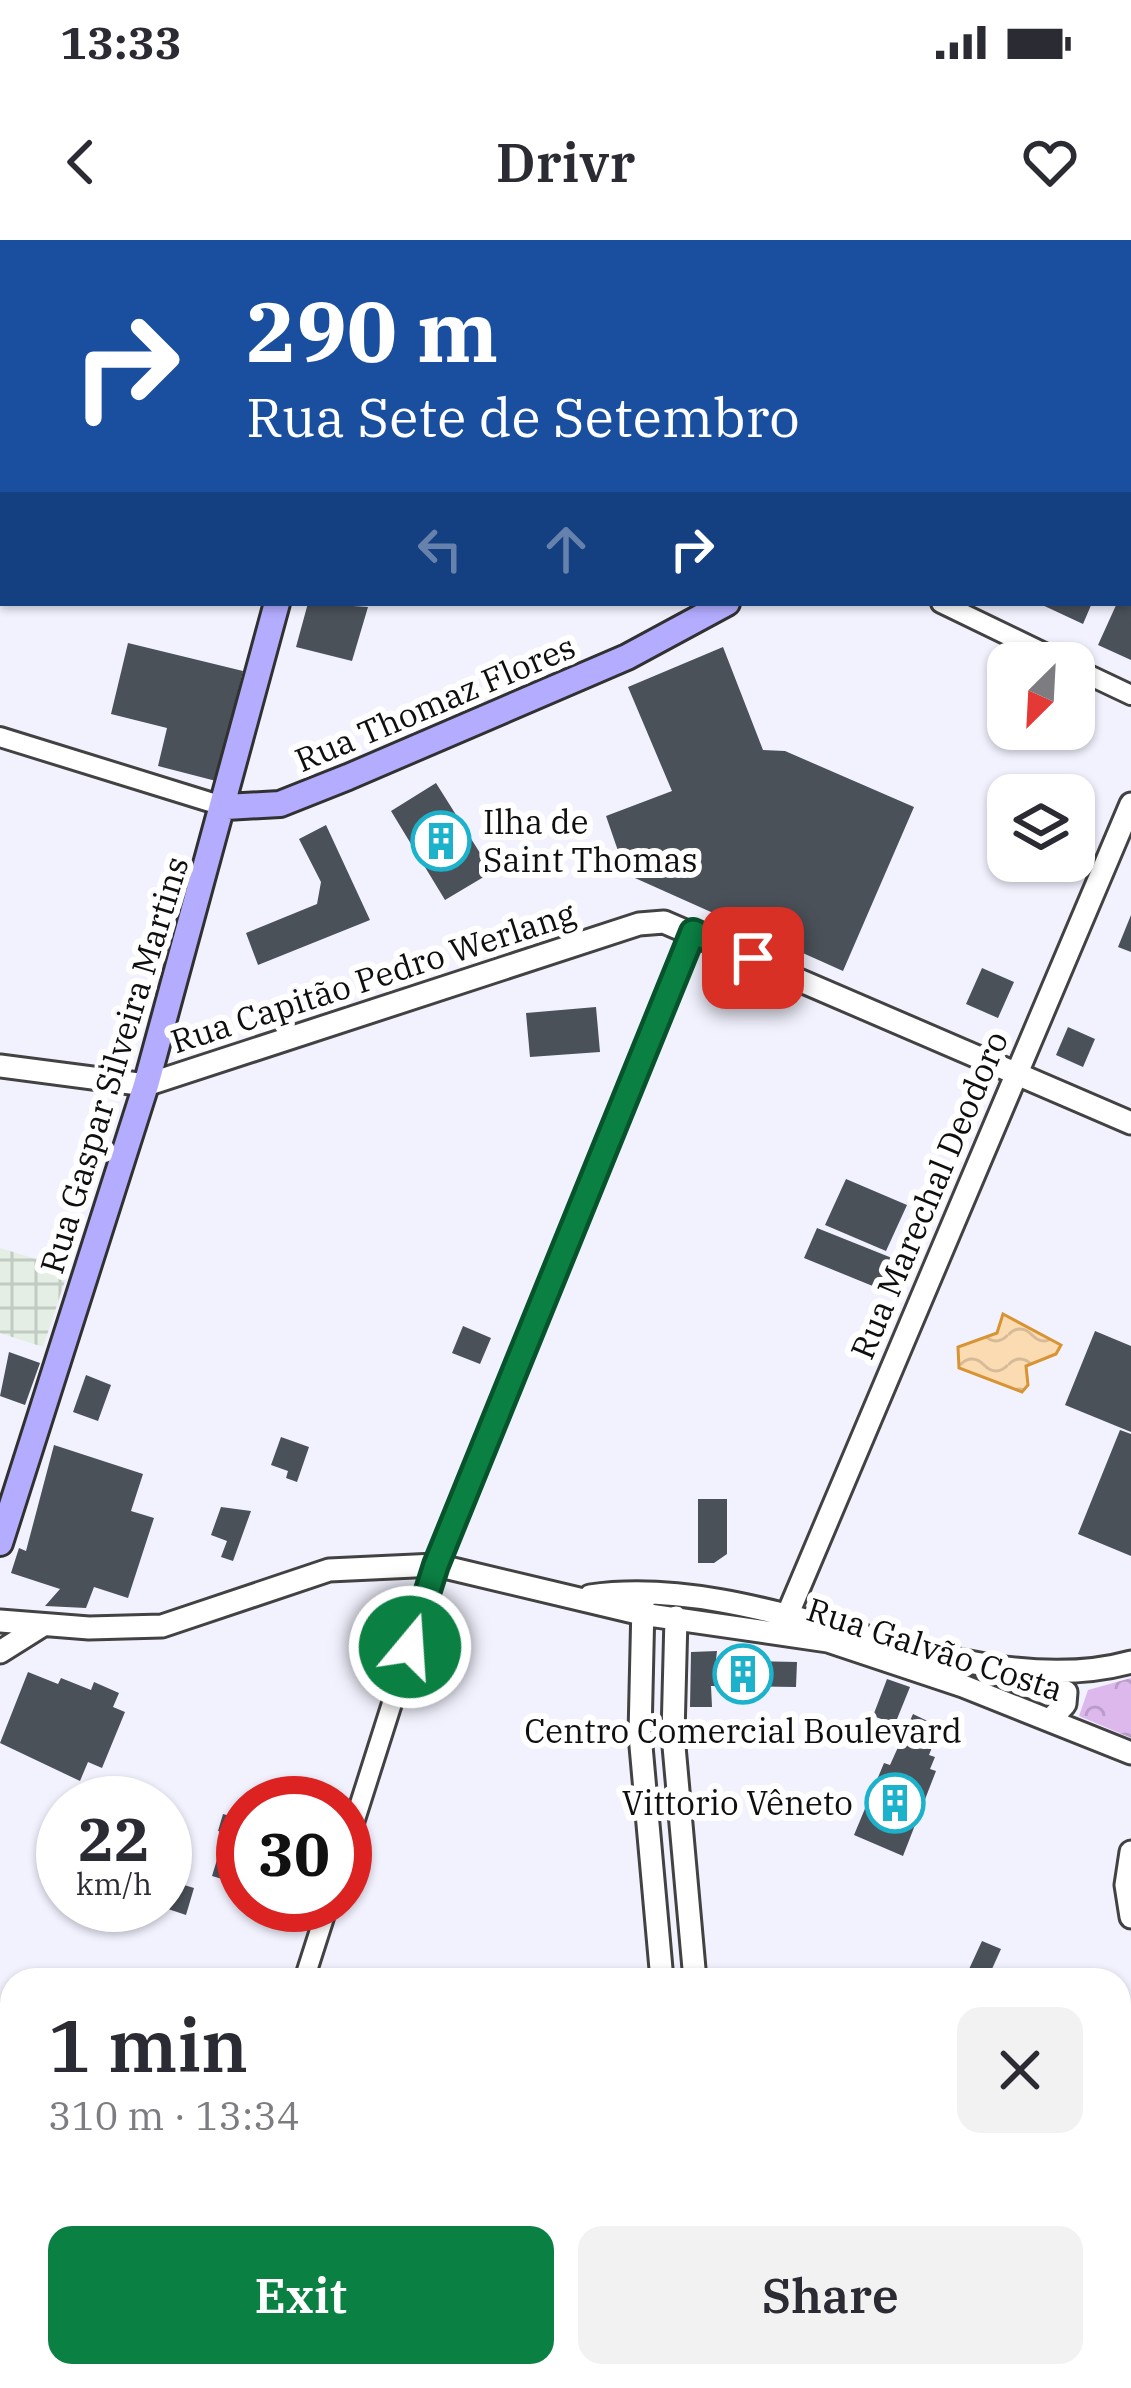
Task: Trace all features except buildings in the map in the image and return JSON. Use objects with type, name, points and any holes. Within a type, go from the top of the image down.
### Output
[{"type":"main road","name":"Rua Gaspar Silveira Martins","points":[[0,1543],[146,1085],[226,807],[277,606]]},
{"type":"main road","name":"Rua Thomaz Flores","points":[[226,807],[280,804],[348,777],[627,657],[721,606]]},
{"type":"street","points":[[947,606],[1022,642]]},
{"type":"street","points":[[1095,678],[1131,695]]},
{"type":"street","points":[[0,737],[226,807]]},
{"type":"street","name":"Rua Marechal Deodoro","points":[[789,1611],[1131,804]]},
{"type":"street","name":"Rua Capitão Pedro Werlang","points":[[0,1066],[146,1085],[639,924],[664,922],[1131,1123]]},
{"type":"street","points":[[369,1776],[436,1565],[693,932]]},
{"type":"street","name":"Rua Galvão Costa","points":[[0,1621],[162,1625],[329,1570],[436,1565],[572,1598],[789,1611],[920,1651],[1022,1669],[1086,1672],[1131,1662]]},
{"type":"street","points":[[646,1604],[640,1735],[661,1968]]},
{"type":"street","name":"Rua Galvão Costa","points":[[646,1604],[676,1617],[828,1641],[1131,1753]]},
{"type":"street","points":[[676,1617],[673,1735],[694,1968]]},
{"type":"street","points":[[0,1652],[43,1624]]},
{"type":"street","points":[[920,1651],[950,1664],[1062,1689],[1065,1703],[1056,1722]]},
{"type":"street","points":[[1056,1722],[1078,1705],[1086,1672]]},
{"type":"street","points":[[1131,1852],[1126,1885],[1131,1917]]},
{"type":"street","points":[[308,1968],[319,1932]]},
{"type":"shaded area","points":[[0,1248],[69,1269],[43,1347],[0,1333]]},
{"type":"green space","points":[[1131,1678],[1131,1738],[1079,1716],[1088,1690]]},
{"type":"water","points":[[1003,1314],[1061,1345],[1056,1354],[1026,1366],[1028,1385],[1022,1392],[959,1368],[958,1347],[997,1333]]},
{"type":"place","name":"Ilha de Saint Thomas","points":[[441,841]]},
{"type":"place","name":"Centro Comercial Boulevard","points":[[743,1674]]},
{"type":"place","name":"Vittorio Vêneto","points":[[895,1803]]},
{"type":"route","points":[[410,1647],[436,1565],[693,932],[753,958]]}]
